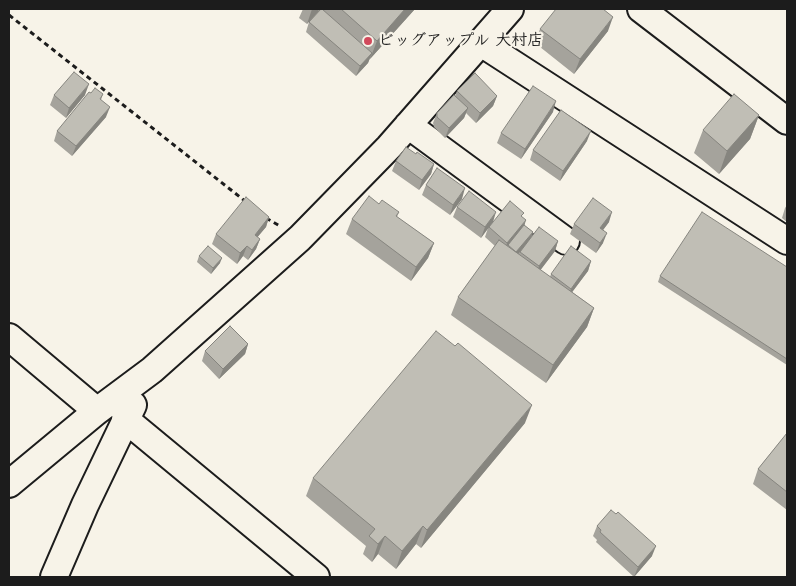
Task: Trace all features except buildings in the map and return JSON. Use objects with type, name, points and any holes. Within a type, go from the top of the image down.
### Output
[{"type":"street","points":[[9,484],[97,411],[152,370],[300,238],[389,147],[510,9]]},
{"type":"street","points":[[641,9],[787,121]]},
{"type":"street","points":[[481,43],[787,241]]},
{"type":"street","points":[[408,126],[566,241]]},
{"type":"street","points":[[9,336],[97,411]]},
{"type":"street","points":[[54,577],[125,419],[152,370]]},
{"type":"street","points":[[125,419],[316,577]]},
{"type":"path","points":[[9,15],[250,205]]},
{"type":"path","points":[[265,217],[300,238]]},
{"type":"place","name":"ビッグアップル 大村店","points":[[368,41]]}]
